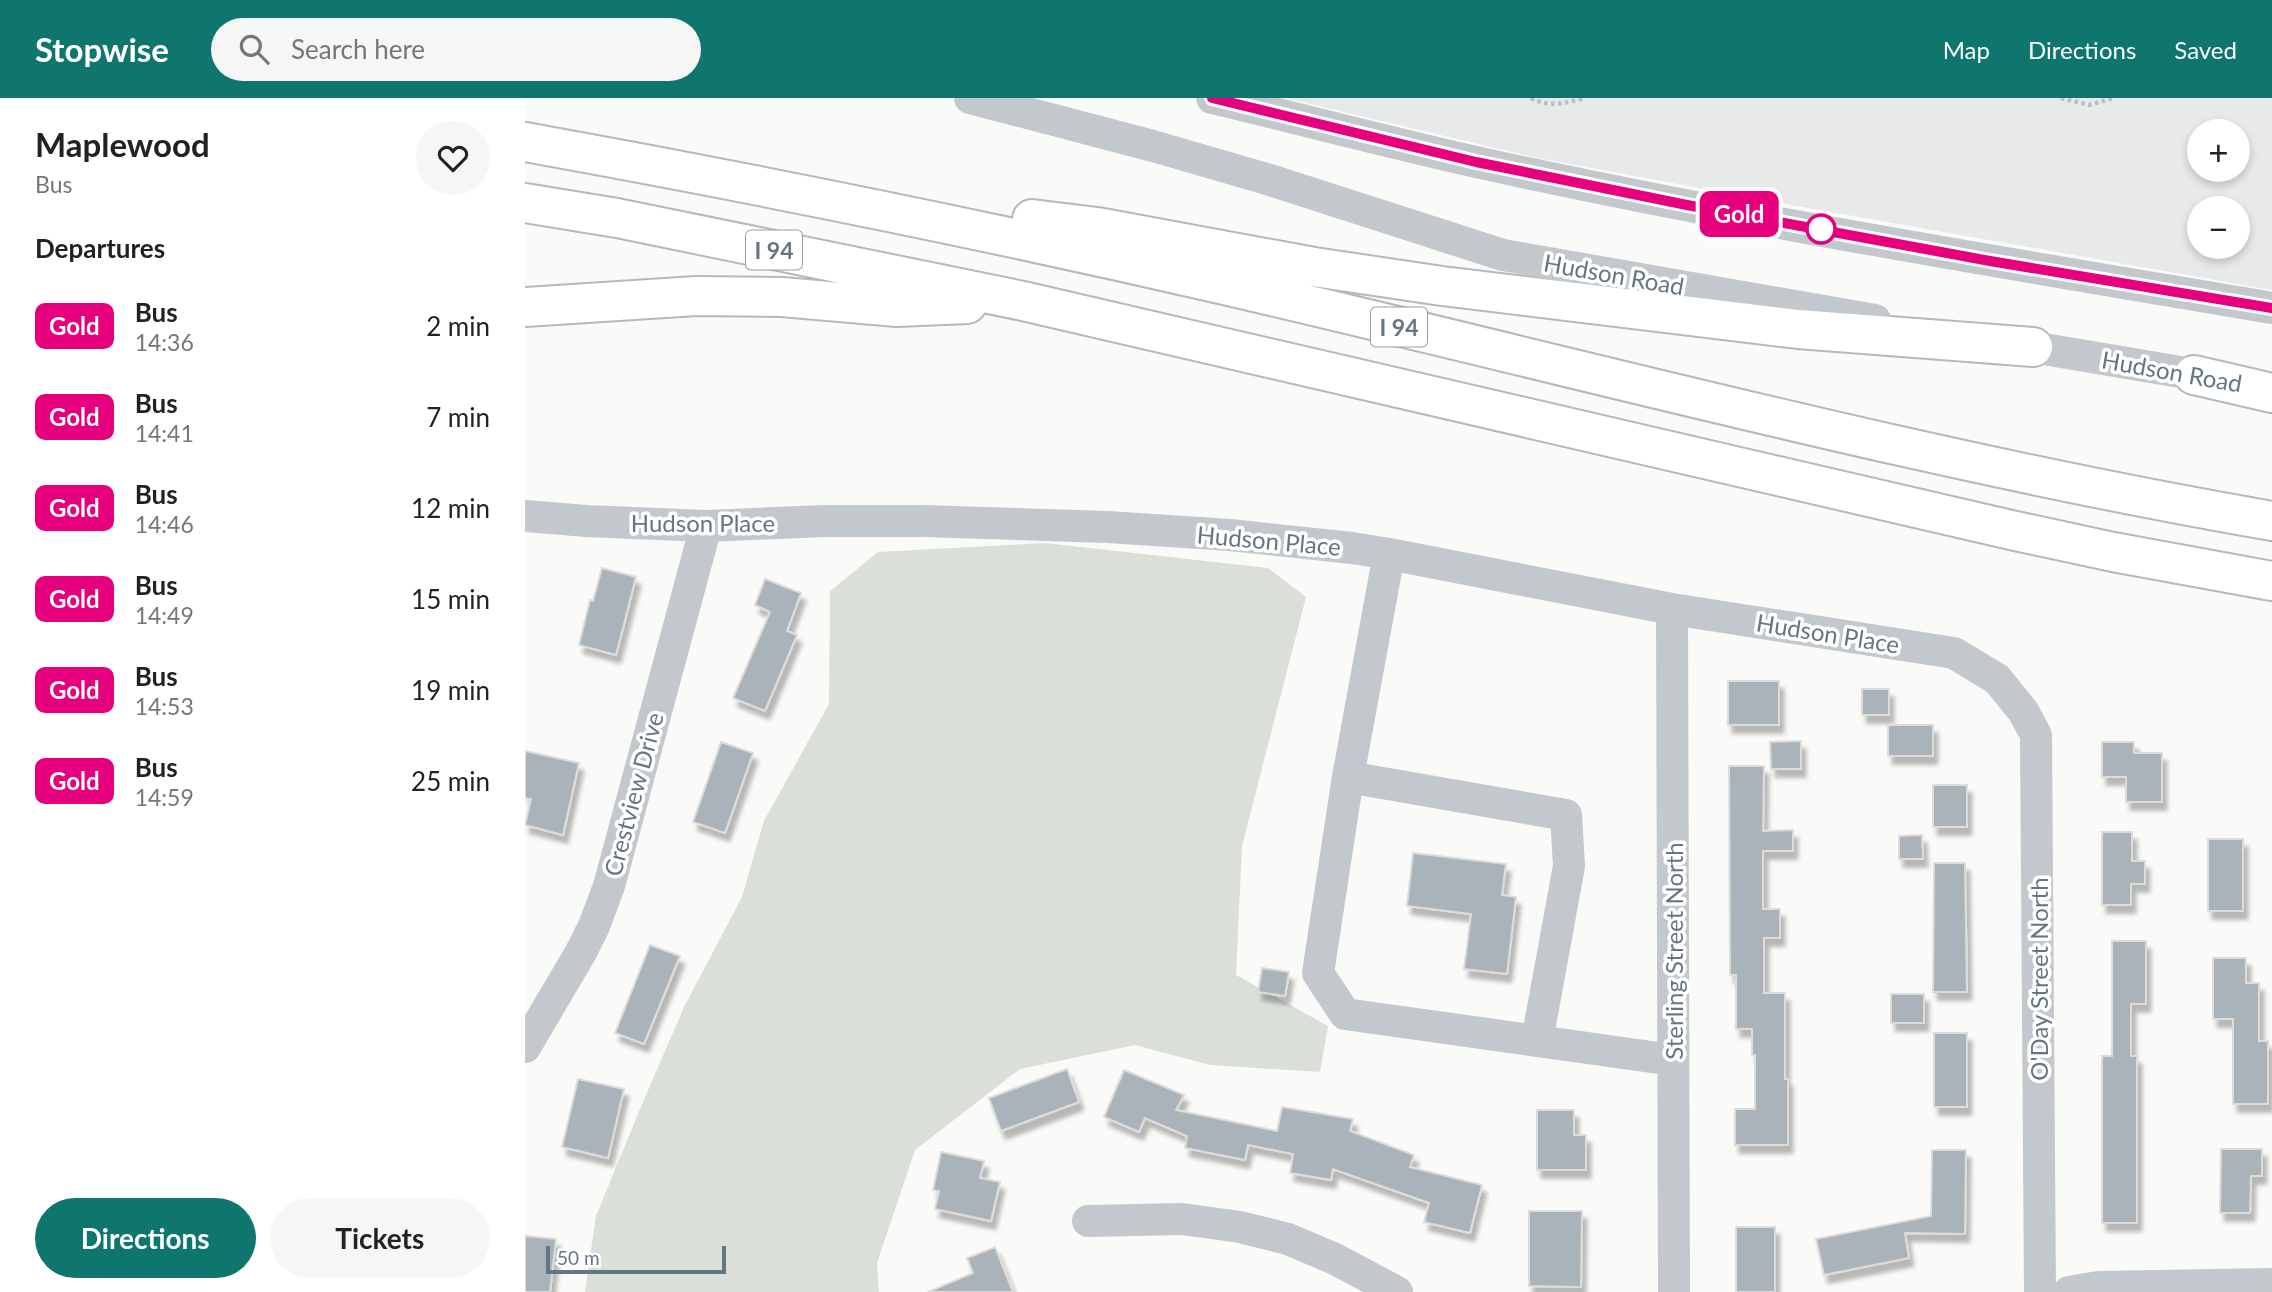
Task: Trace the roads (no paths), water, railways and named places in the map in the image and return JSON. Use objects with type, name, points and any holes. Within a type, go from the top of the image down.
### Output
[{"type":"highway","name":"I 94","points":[[525,142],[961,226],[1220,284],[1998,468],[2272,521]]},
{"type":"highway","points":[[737,181],[1097,228],[1314,267],[1442,286],[1798,330],[2033,347]]},
{"type":"highway","name":"I 94","points":[[525,203],[617,218],[1023,302],[2011,530],[2272,581]]},
{"type":"highway","points":[[525,307],[696,296],[782,298],[897,307],[1023,302]]},
{"type":"highway","points":[[2194,375],[2272,390]]},
{"type":"street","name":"Hudson Road","points":[[970,98],[1270,180],[1503,255],[2194,375]]},
{"type":"street","points":[[1212,98],[1476,162],[1687,205],[1990,261],[2272,308]]},
{"type":"street","name":"Hudson Place","points":[[525,516],[706,526],[824,521],[922,521],[1108,527],[1230,535],[1352,548],[1672,609],[1954,653],[1997,679]]},
{"type":"street","name":"Crestview Drive","points":[[525,1047],[581,952],[609,886],[706,526]]},
{"type":"street","points":[[1389,554],[1348,777],[1318,973],[1345,1014],[1673,1060]]},
{"type":"street","name":"Sterling Street North","points":[[1672,609],[1674,1292]]},
{"type":"street","name":"O'Day Street North","points":[[1997,679],[2023,711],[2036,735],[2040,1292]]},
{"type":"street","points":[[1348,777],[1566,815],[1569,866],[1537,1041]]},
{"type":"street","points":[[1088,1221],[1182,1219],[1240,1227],[1288,1239],[1335,1258],[1397,1292]]},
{"type":"street","points":[[2069,1292],[2098,1287],[2272,1284]]}]
